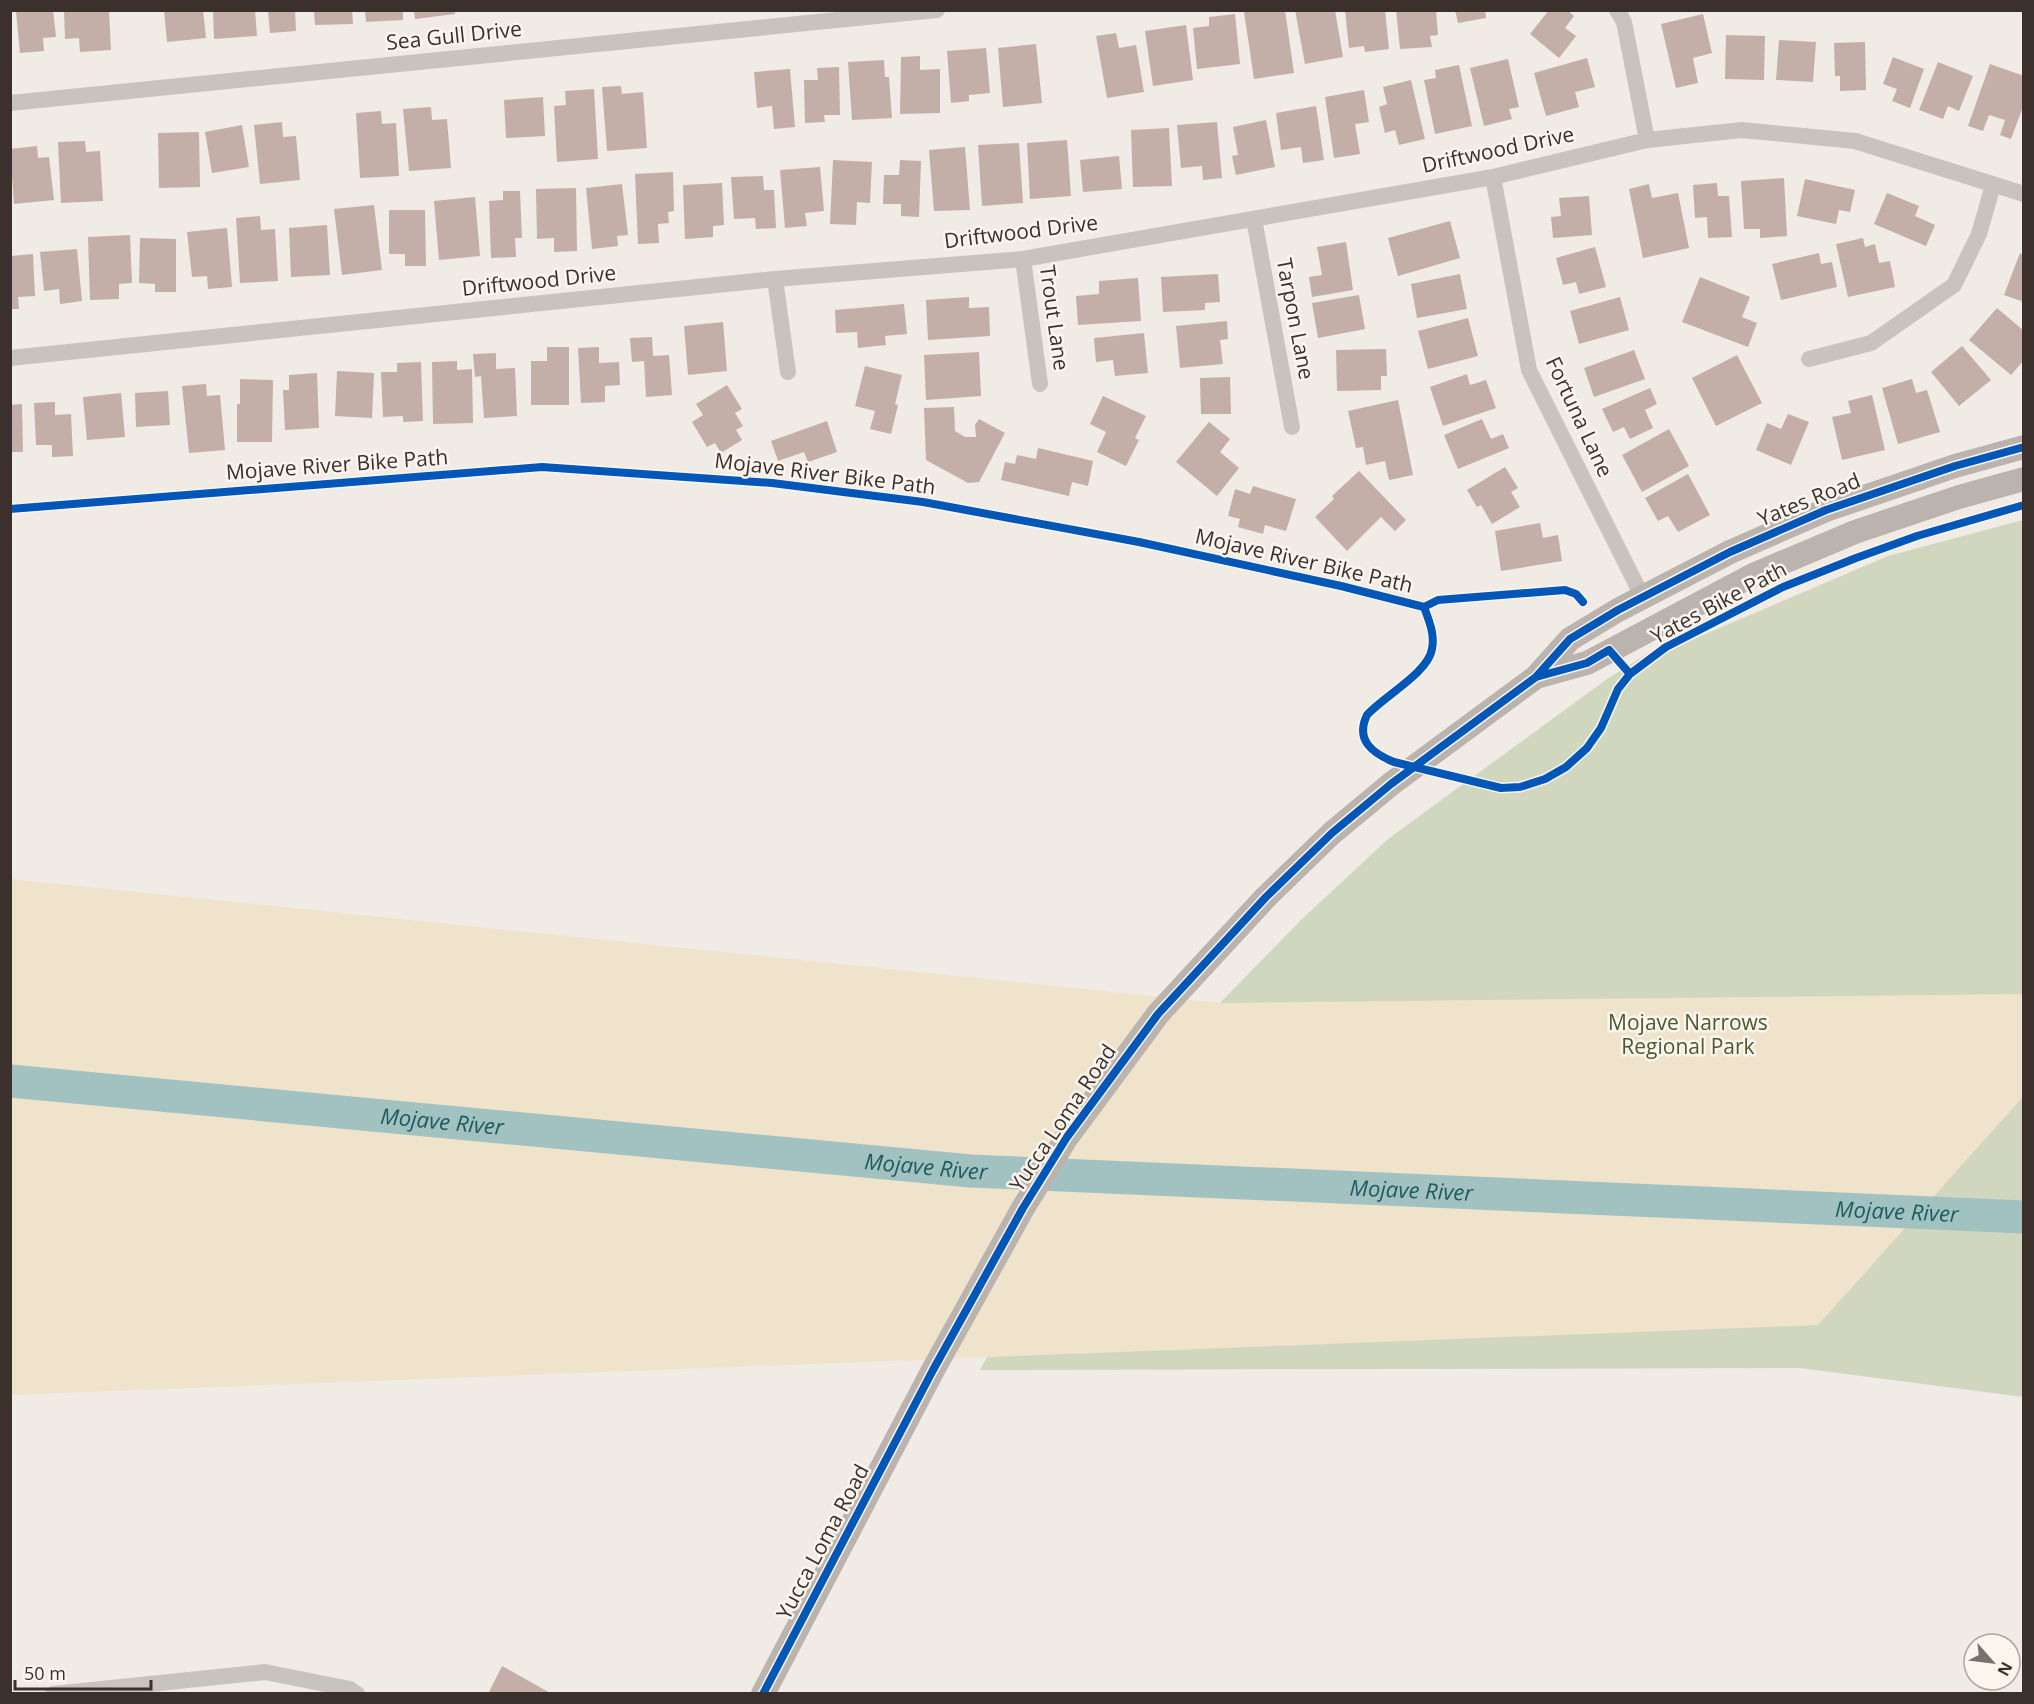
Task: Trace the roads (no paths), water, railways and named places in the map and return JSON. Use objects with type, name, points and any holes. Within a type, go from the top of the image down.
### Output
[{"type":"main road","name":"Yates Road","points":[[1618,610],[1730,552],[1826,510],[1955,466],[2024,447]]},
{"type":"main road","name":"Yucca Loma Road","points":[[1536,677],[1587,663],[1753,575],[1855,532],[1959,496],[2024,479]]},
{"type":"main road","name":"Yucca Loma Road","points":[[763,1694],[933,1370],[1023,1208],[1067,1137],[1158,1014],[1266,897],[1332,833],[1399,778],[1536,677],[1570,639],[1618,610]]},
{"type":"street","name":"Sea Gull Drive","points":[[10,103],[937,10]]},
{"type":"street","points":[[1617,10],[1624,22],[1647,141]]},
{"type":"street","name":"Driftwood Drive","points":[[10,358],[775,279],[1023,258],[1493,177],[1647,141],[1742,130],[1855,141],[2024,194]]},
{"type":"street","name":"Fortuna Lane","points":[[1493,177],[1529,370],[1642,596]]},
{"type":"street","points":[[1809,359],[1871,343],[1954,285],[1979,234],[1993,185]]},
{"type":"street","name":"Tarpon Lane","points":[[1254,219],[1292,427]]},
{"type":"street","name":"Trout Lane","points":[[1023,258],[1040,384]]},
{"type":"street","points":[[775,279],[788,372]]},
{"type":"street","points":[[53,1694],[265,1672],[350,1689],[357,1694]]},
{"type":"waterway","name":"Mojave River","points":[[10,1081],[971,1171],[2024,1217]]},
{"type":"park label","name":"Mojave Narrows Regional Park","points":[[1688,1035]]}]
